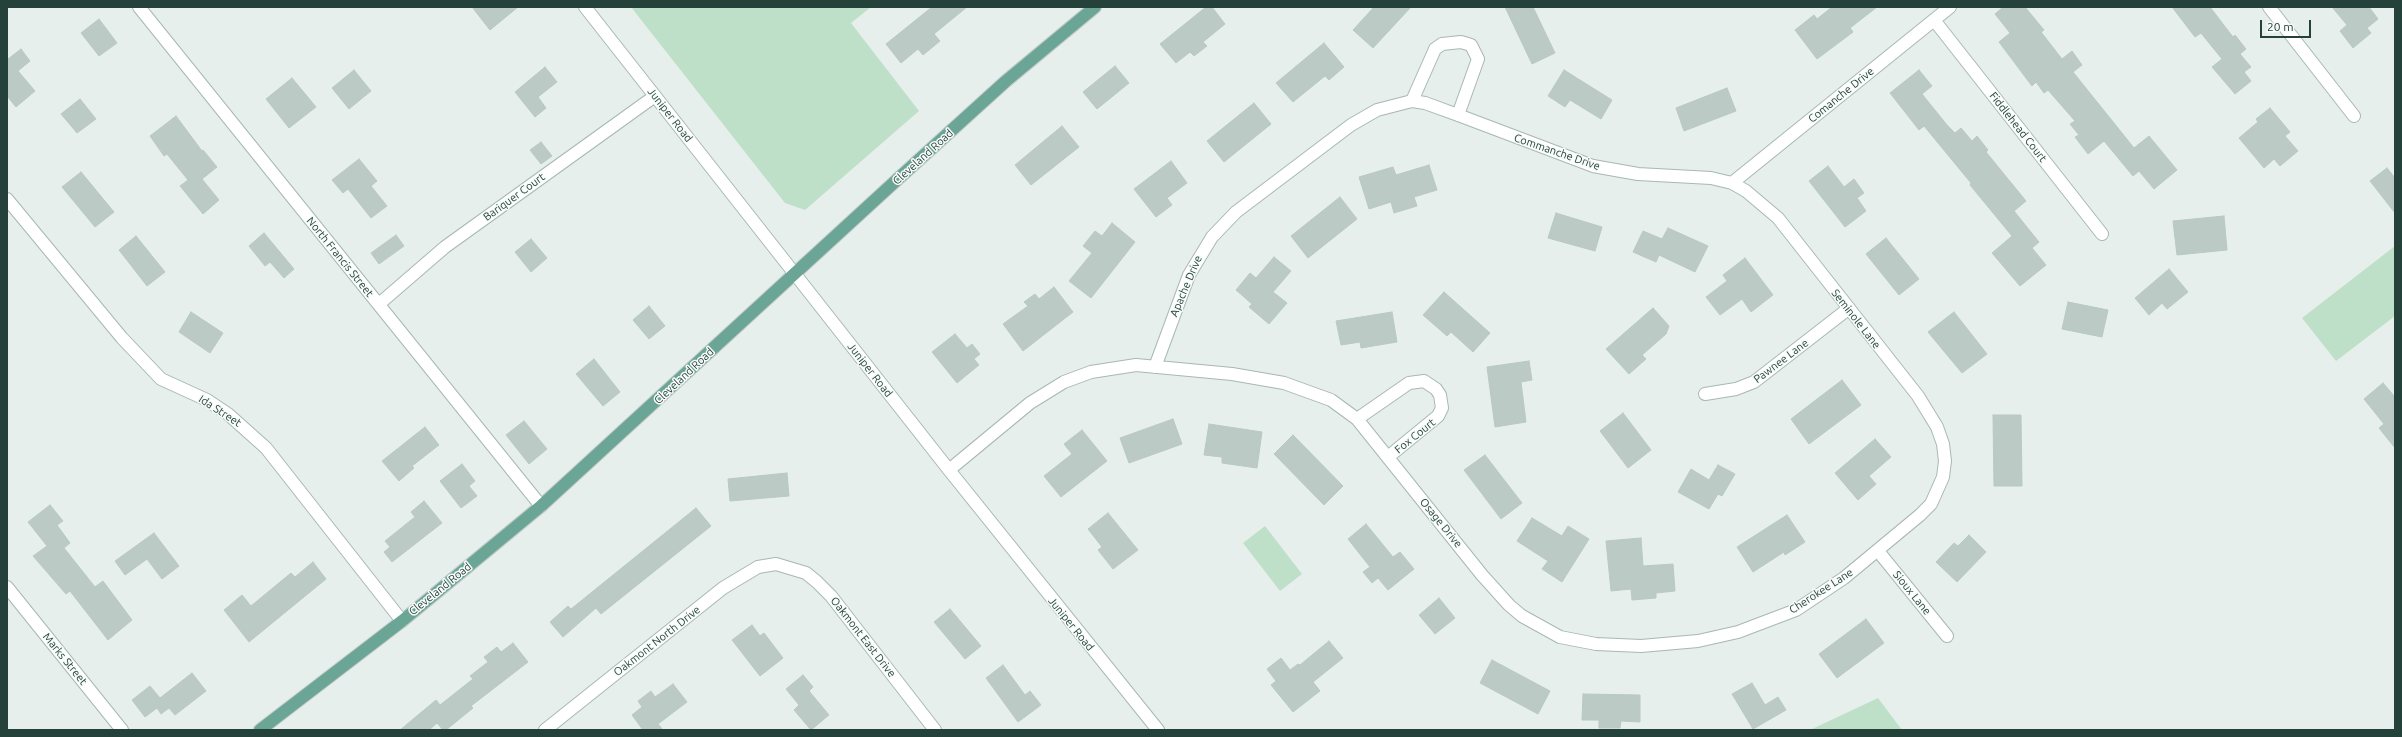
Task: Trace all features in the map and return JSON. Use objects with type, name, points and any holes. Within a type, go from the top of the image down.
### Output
[{"type":"main road","name":"Cleveland Road","points":[[260,730],[402,621],[541,506],[1006,81],[1095,7]]},
{"type":"street","name":"North Francis Street","points":[[139,7],[541,506]]},
{"type":"street","name":"Juniper Road","points":[[585,7],[949,470],[1158,730]]},
{"type":"street","name":"Comanche Drive","points":[[1732,184],[1950,7]]},
{"type":"street","points":[[2269,7],[2354,116]]},
{"type":"street","name":"Fiddlehead Court","points":[[1934,20],[2102,234]]},
{"type":"street","points":[[1412,101],[1435,49],[1442,44],[1451,41],[1471,45],[1476,50],[1478,64],[1458,115]]},
{"type":"street","name":"Bariquer Court","points":[[379,304],[452,243],[655,96]]},
{"type":"street","name":"Apache Drive","points":[[1155,367],[1189,275],[1212,237],[1236,212],[1351,125],[1377,110],[1412,101],[1425,103],[1458,115]]},
{"type":"street","name":"Commanche Drive","points":[[1458,115],[1593,166],[1638,174],[1711,178],[1732,184]]},
{"type":"street","name":"Seminole Lane","points":[[1732,184],[1746,191],[1778,218],[1931,415],[1943,444],[1945,461],[1943,477],[1931,504],[1878,551]]},
{"type":"street","name":"Ida Street","points":[[7,199],[122,338],[161,379],[207,400],[228,414],[266,448],[402,621]]},
{"type":"street","name":"Pawnee Lane","points":[[1705,394],[1736,389],[1754,382],[1848,309]]},
{"type":"street","points":[[949,470],[1030,403],[1064,382],[1091,372],[1112,367],[1136,365],[1155,367]]},
{"type":"street","name":"Osage Drive","points":[[1155,367],[1232,374],[1284,383],[1331,400],[1357,419],[1501,596],[1522,616],[1560,637],[1596,644],[1641,646],[1698,641],[1738,632]]},
{"type":"street","name":"Fox Court","points":[[1357,419],[1409,384],[1424,381],[1436,389],[1440,395],[1442,408],[1438,416],[1388,457]]},
{"type":"street","name":"Cherokee Lane","points":[[1738,632],[1796,610],[1844,578],[1878,551]]},
{"type":"street","name":"Sioux Lane","points":[[1878,551],[1946,636]]},
{"type":"street","name":"Oakmont North Drive","points":[[551,728],[723,588],[758,567],[776,564]]},
{"type":"street","name":"Oakmont East Drive","points":[[776,564],[806,573],[831,596],[935,730]]},
{"type":"street","name":"Marks Street","points":[[7,587],[122,730]]},
{"type":"green space","points":[[631,7],[871,7],[851,23],[919,111],[805,210],[785,203]]},
{"type":"green space","points":[[2395,246],[2395,316],[2336,361],[2302,318]]},
{"type":"green space","points":[[1265,526],[1302,574],[1280,591],[1243,543]]},
{"type":"green space","points":[[1878,698],[1902,730],[1810,730]]},
{"type":"building","points":[[472,7],[518,7],[490,30]]},
{"type":"building","points":[[932,7],[967,7],[934,34],[940,41],[923,55],[918,49],[901,63],[886,44]]},
{"type":"building","points":[[1206,7],[1212,7],[1225,24],[1203,42],[1207,46],[1194,56],[1190,52],[1176,63],[1160,44]]},
{"type":"building","points":[[1374,7],[1411,7],[1373,48],[1353,30]]},
{"type":"building","points":[[1505,7],[1533,7],[1555,53],[1532,64]]},
{"type":"building","points":[[1832,7],[1877,7],[1850,28],[1853,32],[1817,59],[1795,30],[1814,15],[1817,19]]},
{"type":"building","points":[[2003,7],[2025,7],[2044,30],[2041,32],[2062,59],[2072,51],[2082,65],[2073,72],[2134,148],[2149,136],[2177,170],[2154,189],[2139,171],[2133,176],[2104,141],[2088,154],[2075,137],[2079,135],[2070,124],[2075,121],[2048,90],[2044,93],[2036,82],[2032,86],[1999,42],[2010,33],[1995,14]]},
{"type":"building","points":[[2172,7],[2210,7],[2233,37],[2235,35],[2246,49],[2240,54],[2251,67],[2244,72],[2251,81],[2235,94],[2212,67],[2222,59],[2201,33],[2195,37]]},
{"type":"building","points":[[2332,7],[2369,7],[2378,19],[2367,28],[2371,33],[2353,48],[2340,31],[2347,25]]},
{"type":"building","points":[[99,19],[117,43],[99,56],[81,33]]},
{"type":"building","points":[[1324,43],[1344,67],[1329,80],[1325,76],[1293,102],[1276,83]]},
{"type":"building","points":[[21,49],[30,61],[18,71],[35,91],[16,107],[7,96],[7,58],[8,59]]},
{"type":"building","points":[[1115,66],[1129,83],[1097,109],[1083,92]]},
{"type":"building","points":[[545,67],[557,82],[538,97],[546,108],[535,117],[515,92]]},
{"type":"building","points":[[354,70],[371,91],[349,109],[332,88]]},
{"type":"building","points":[[1564,70],[1612,100],[1601,119],[1570,100],[1565,107],[1548,96]]},
{"type":"building","points":[[1919,70],[1932,86],[1922,94],[1947,125],[1955,133],[1961,128],[1972,141],[1977,136],[1988,150],[1986,152],[2026,201],[2014,211],[2039,242],[2032,248],[2046,265],[2020,286],[1992,253],[2012,236],[1924,126],[1919,130],[1890,93]]},
{"type":"building","points":[[292,78],[316,107],[289,128],[266,99]]},
{"type":"building","points":[[1727,88],[1736,111],[1684,131],[1676,108]]},
{"type":"building","points":[[80,99],[96,119],[77,133],[61,114]]},
{"type":"building","points":[[1254,103],[1271,124],[1224,162],[1207,141]]},
{"type":"building","points":[[2270,108],[2290,132],[2285,136],[2298,151],[2280,166],[2274,159],[2264,168],[2239,138],[2258,122],[2256,119]]},
{"type":"building","points":[[176,116],[202,151],[203,150],[217,167],[202,179],[219,200],[203,214],[180,186],[188,180],[167,154],[164,156],[150,136]]},
{"type":"building","points":[[1062,126],[1079,147],[1031,185],[1015,165]]},
{"type":"building","points":[[541,142],[552,156],[541,164],[530,150]]},
{"type":"building","points":[[359,159],[377,181],[371,186],[387,206],[371,218],[348,189],[343,193],[332,180]]},
{"type":"building","points":[[1171,161],[1187,183],[1167,198],[1172,205],[1156,217],[1134,189]]},
{"type":"building","points":[[1429,165],[1437,190],[1414,197],[1417,206],[1394,213],[1391,202],[1369,209],[1359,177],[1393,167],[1396,175]]},
{"type":"building","points":[[1828,166],[1844,187],[1854,179],[1864,193],[1857,198],[1866,211],[1845,227],[1809,181]]},
{"type":"building","points":[[2387,168],[2395,178],[2395,213],[2370,181]]},
{"type":"building","points":[[81,172],[114,212],[95,227],[62,187]]},
{"type":"building","points":[[1340,197],[1357,219],[1308,258],[1291,236]]},
{"type":"building","points":[[1556,213],[1602,227],[1595,251],[1548,238]]},
{"type":"building","points":[[2224,216],[2227,250],[2177,255],[2173,221]]},
{"type":"building","points":[[1112,223],[1135,242],[1091,298],[1069,281],[1092,253],[1083,246],[1095,231],[1102,236]]},
{"type":"building","points":[[1668,228],[1708,246],[1695,272],[1659,255],[1656,262],[1633,252],[1643,231],[1662,239]]},
{"type":"building","points":[[264,233],[294,269],[284,278],[270,262],[265,266],[249,246]]},
{"type":"building","points":[[396,235],[404,246],[379,264],[371,253]]},
{"type":"building","points":[[136,236],[165,272],[147,286],[119,250]]},
{"type":"building","points":[[1886,238],[1919,279],[1899,295],[1866,254]]},
{"type":"building","points":[[531,239],[547,258],[531,272],[515,252]]},
{"type":"building","points":[[1274,257],[1291,271],[1273,292],[1287,303],[1269,324],[1249,307],[1252,304],[1236,290],[1250,273],[1256,278]]},
{"type":"building","points":[[1745,258],[1773,295],[1751,312],[1742,299],[1720,315],[1706,297],[1727,281],[1723,275]]},
{"type":"building","points":[[2169,269],[2188,292],[2167,309],[2162,303],[2149,315],[2135,298]]},
{"type":"building","points":[[1054,287],[1073,312],[1023,351],[1003,324],[1028,306],[1024,302],[1035,294],[1039,299]]},
{"type":"building","points":[[1444,292],[1490,333],[1473,352],[1451,332],[1447,336],[1423,315]]},
{"type":"building","points":[[2068,302],[2108,310],[2102,337],[2062,329]]},
{"type":"building","points":[[649,306],[665,326],[649,339],[633,320]]},
{"type":"building","points":[[1653,308],[1669,326],[1666,334],[1642,355],[1646,359],[1629,374],[1606,349]]},
{"type":"building","points":[[191,312],[223,333],[210,353],[179,332]]},
{"type":"building","points":[[1392,312],[1397,342],[1361,348],[1360,342],[1341,345],[1336,321]]},
{"type":"building","points":[[1954,312],[1987,354],[1962,373],[1928,332]]},
{"type":"building","points":[[955,334],[967,348],[972,344],[980,354],[974,359],[979,365],[957,383],[932,352]]},
{"type":"building","points":[[594,359],[620,392],[603,406],[576,374]]},
{"type":"building","points":[[1529,361],[1532,380],[1521,382],[1526,422],[1495,427],[1487,367]]},
{"type":"building","points":[[1842,380],[1861,405],[1809,444],[1791,419]]},
{"type":"building","points":[[2383,383],[2395,397],[2395,448],[2379,428],[2384,424],[2364,399]]},
{"type":"building","points":[[1623,413],[1651,450],[1628,468],[1600,431]]},
{"type":"building","points":[[1993,415],[2021,415],[2022,486],[1994,486]]},
{"type":"building","points":[[1173,419],[1182,444],[1129,463],[1120,438]]},
{"type":"building","points":[[524,421],[547,449],[529,464],[506,435]]},
{"type":"building","points":[[1209,424],[1262,432],[1257,468],[1222,463],[1222,457],[1204,455]]},
{"type":"building","points":[[425,427],[439,445],[412,466],[414,468],[399,481],[382,461]]},
{"type":"building","points":[[1082,430],[1107,461],[1061,497],[1044,476],[1072,454],[1064,444]]},
{"type":"building","points":[[1293,435],[1343,486],[1324,505],[1274,454]]},
{"type":"building","points":[[1875,439],[1891,457],[1869,476],[1876,484],[1858,500],[1835,473]]},
{"type":"building","points":[[1485,455],[1522,503],[1501,519],[1464,470]]},
{"type":"building","points":[[462,464],[475,481],[469,486],[477,496],[461,508],[440,481]]},
{"type":"building","points":[[1718,465],[1735,474],[1722,496],[1718,494],[1709,509],[1678,492],[1691,469],[1709,480]]},
{"type":"building","points":[[787,473],[789,496],[730,501],[728,479]]},
{"type":"building","points":[[424,501],[442,523],[392,562],[384,552],[390,547],[385,541],[415,517],[411,512]]},
{"type":"building","points":[[50,505],[63,521],[57,525],[70,543],[64,548],[95,587],[103,581],[132,620],[108,640],[70,591],[66,594],[33,556],[47,546],[28,522]]},
{"type":"building","points":[[696,508],[711,526],[601,614],[596,608],[563,637],[550,622],[568,606],[571,609]]},
{"type":"building","points":[[1108,513],[1138,550],[1113,569],[1098,550],[1102,547],[1088,529]]},
{"type":"building","points":[[1787,515],[1805,542],[1785,555],[1784,552],[1753,572],[1737,547]]},
{"type":"building","points":[[1532,518],[1562,536],[1568,526],[1589,539],[1562,582],[1542,569],[1548,561],[1517,541]]},
{"type":"building","points":[[1366,524],[1393,557],[1400,552],[1414,569],[1388,590],[1378,578],[1372,583],[1363,572],[1370,567],[1348,539]]},
{"type":"building","points":[[154,533],[179,566],[162,579],[147,559],[125,575],[115,561]]},
{"type":"building","points":[[1969,535],[1986,552],[1957,582],[1936,562],[1954,543],[1958,546]]},
{"type":"building","points":[[1641,538],[1643,566],[1673,564],[1675,591],[1656,593],[1656,598],[1632,600],[1631,589],[1611,591],[1606,541]]},
{"type":"building","points":[[313,562],[326,579],[249,642],[224,610],[242,595],[251,606],[291,573],[295,577]]},
{"type":"building","points":[[1439,598],[1455,618],[1435,634],[1419,615]]},
{"type":"building","points":[[950,609],[981,646],[965,659],[934,622]]},
{"type":"building","points":[[1866,619],[1884,643],[1837,678],[1819,654]]},
{"type":"building","points":[[752,625],[760,636],[764,633],[783,658],[760,676],[732,640]]},
{"type":"building","points":[[1329,641],[1343,658],[1313,682],[1320,691],[1293,712],[1271,685],[1276,681],[1267,669],[1281,658],[1290,670],[1298,664],[1300,665]]},
{"type":"building","points":[[513,643],[528,662],[471,706],[473,708],[446,730],[443,730],[437,723],[429,730],[400,730],[436,700],[440,705],[473,679],[470,676],[488,662],[484,657],[497,647],[501,652]]},
{"type":"building","points":[[1492,660],[1550,691],[1538,714],[1480,683]]},
{"type":"building","points":[[1003,665],[1025,695],[1030,691],[1041,705],[1018,722],[986,678]]},
{"type":"building","points":[[192,673],[206,691],[175,715],[169,708],[161,714],[157,708],[145,717],[132,700],[150,686],[160,698]]},
{"type":"building","points":[[803,675],[813,687],[809,691],[829,715],[811,730],[794,710],[799,705],[786,689]]},
{"type":"building","points":[[1752,683],[1765,705],[1778,697],[1786,710],[1753,729],[1732,694]]},
{"type":"building","points":[[673,684],[687,702],[658,724],[663,730],[643,730],[632,715],[642,707],[638,701],[651,691],[655,697]]},
{"type":"building","points":[[1583,694],[1640,695],[1640,722],[1621,721],[1620,728],[1599,728],[1599,720],[1582,720]]}]
